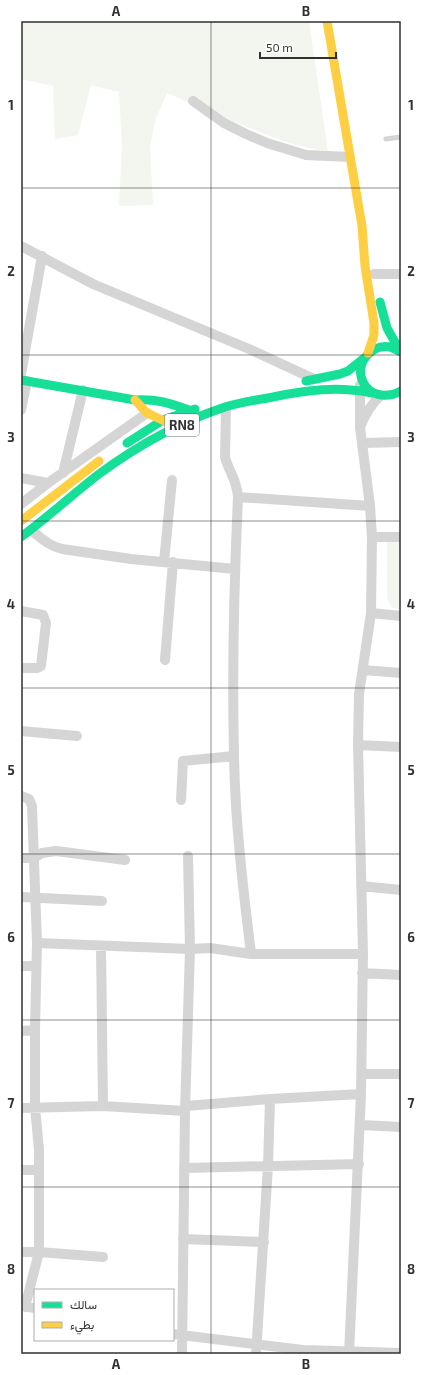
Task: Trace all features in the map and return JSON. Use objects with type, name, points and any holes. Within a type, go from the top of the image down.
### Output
[{"type":"main road","points":[[327,21],[362,226],[384,322],[389,334],[401,352]]},
{"type":"main road","points":[[362,226],[365,266],[374,323],[374,335],[360,367],[360,375],[362,382],[367,388],[376,394]]},
{"type":"main road","points":[[296,382],[316,380],[348,371],[376,348],[384,346],[393,347],[401,352]]},
{"type":"main road","points":[[23,378],[135,400],[148,399],[166,402],[203,416]]},
{"type":"main road","name":"RN8","points":[[21,537],[110,466],[135,450],[177,427],[226,407],[319,389],[343,388],[376,394],[399,393]]},
{"type":"main road","name":"RN8","points":[[117,449],[163,420],[230,397],[253,391]]},
{"type":"main road","points":[[135,400],[147,413],[177,427]]},
{"type":"main road","points":[[21,521],[107,456]]},
{"type":"street","points":[[193,101],[224,123],[267,143],[306,155],[350,156]]},
{"type":"street","points":[[21,246],[93,284],[249,349],[316,380]]},
{"type":"street","points":[[21,410],[23,378],[42,256]]},
{"type":"street","points":[[374,274],[401,274]]},
{"type":"street","points":[[349,1353],[361,1124],[362,1074],[363,954],[358,745],[359,694],[371,614],[372,537],[370,506],[360,427],[360,375]]},
{"type":"street","points":[[63,473],[83,390]]},
{"type":"street","points":[[360,427],[376,394]]},
{"type":"street","points":[[226,407],[225,457],[237,486],[238,497],[235,569],[234,756],[239,855],[251,954]]},
{"type":"street","points":[[21,504],[48,483],[147,413]]},
{"type":"street","points":[[362,443],[401,442]]},
{"type":"street","points":[[21,478],[48,483]]},
{"type":"street","points":[[166,660],[168,562],[172,480]]},
{"type":"street","points":[[238,497],[370,506]]},
{"type":"street","points":[[31,530],[54,547],[131,559],[235,569]]},
{"type":"street","points":[[372,537],[401,537]]},
{"type":"street","points":[[21,611],[43,615],[46,623],[41,666],[37,668],[21,668]]},
{"type":"street","points":[[371,614],[401,616]]},
{"type":"street","points":[[363,670],[401,673]]},
{"type":"street","points":[[21,731],[77,736]]},
{"type":"street","points":[[358,745],[401,747]]},
{"type":"street","points":[[181,800],[183,761],[234,756]]},
{"type":"street","points":[[21,796],[29,799],[32,806],[38,943],[36,966],[35,1107],[39,1150],[39,1252],[27,1307]]},
{"type":"street","points":[[21,858],[34,858],[42,853],[56,851],[125,860]]},
{"type":"street","points":[[182,1354],[177,1335],[183,1239],[190,949],[188,856]]},
{"type":"street","points":[[361,886],[401,890]]},
{"type":"street","points":[[21,897],[102,901]]},
{"type":"street","points":[[38,943],[100,947],[210,948],[251,954],[363,954]]},
{"type":"street","points":[[100,947],[103,1106]]},
{"type":"street","points":[[21,966],[36,966]]},
{"type":"street","points":[[362,973],[401,975]]},
{"type":"street","points":[[21,1031],[35,1030]]},
{"type":"street","points":[[362,1074],[401,1074]]},
{"type":"street","points":[[21,1108],[103,1106],[185,1109],[270,1099],[361,1094]]},
{"type":"street","points":[[256,1349],[264,1242],[270,1099]]},
{"type":"street","points":[[361,1124],[401,1127]]},
{"type":"street","points":[[184,1168],[359,1164]]},
{"type":"street","points":[[21,1170],[38,1170]]},
{"type":"street","points":[[183,1239],[264,1242]]},
{"type":"street","points":[[21,1252],[103,1257]]},
{"type":"street","points":[[177,1335],[256,1349],[349,1353],[401,1353]]},
{"type":"lane","points":[[386,139],[401,138]]},
{"type":"shaded area","points":[[21,21],[309,21],[328,151],[299,146],[282,140],[222,117],[167,93],[156,118],[150,147],[153,205],[119,206],[122,146],[119,92],[91,85],[78,135],[55,139],[53,86],[21,79]]},
{"type":"shaded area","points":[[387,537],[401,538],[401,609],[392,608],[387,598]]},
{"type":"traffic: fast","points":[[380,302],[387,328],[400,351]]},
{"type":"traffic: fast","points":[[401,352],[388,347],[375,349],[366,356],[361,365],[361,375],[369,390],[378,394],[389,395],[401,391]]},
{"type":"traffic: fast","points":[[306,381],[348,371],[363,359]]},
{"type":"traffic: fast","points":[[21,380],[135,400],[159,401],[195,412]]},
{"type":"traffic: fast","points":[[21,537],[99,474],[128,454],[175,427],[208,413],[243,402],[310,391],[334,389],[372,393]]},
{"type":"traffic: fast","points":[[127,443],[163,420],[195,409]]},
{"type":"traffic: slow","points":[[327,21],[362,226],[365,266],[374,323],[374,335],[368,353]]},
{"type":"traffic: slow","points":[[135,400],[147,413],[171,424]]},
{"type":"traffic: slow","points":[[21,521],[99,461]]}]
